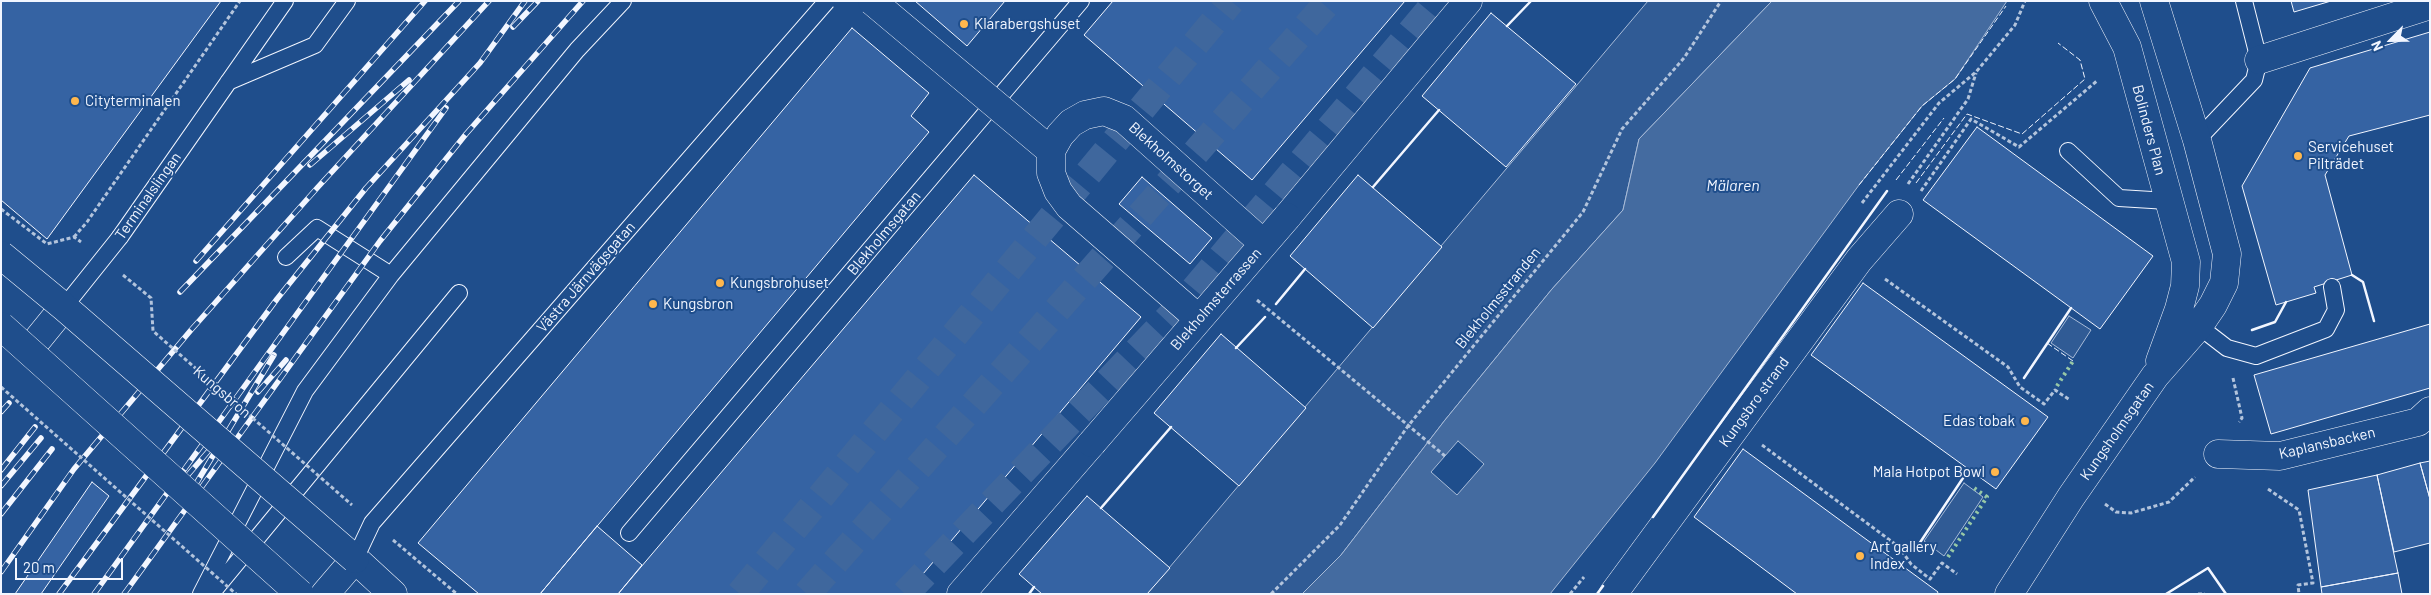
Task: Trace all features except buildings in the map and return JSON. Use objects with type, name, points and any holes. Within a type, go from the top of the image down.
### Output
[{"type":"street","points":[[872,1],[1051,151],[1051,173],[1058,191],[1070,206],[1199,320]]},
{"type":"street","name":"Blekholmsterrassen","points":[[961,594],[1264,244],[1468,1]]},
{"type":"street","name":"Bolinders Plan","points":[[2103,1],[2127,47],[2186,262]]},
{"type":"street","points":[[2154,1],[2196,140]]},
{"type":"street","points":[[2259,60],[2430,5]]},
{"type":"street","name":"Blekholmstorget","points":[[1051,151],[1060,135],[1071,123],[1085,114],[1104,111],[1124,119],[1264,244]]},
{"type":"street","name":"Kungsholmsgatan","points":[[2008,594],[2079,486],[2155,376],[2189,318],[2213,305],[2224,283],[2227,254],[2196,140]]},
{"type":"street","name":"Kungsbro strand","points":[[1614,594],[1859,260],[1900,214]]},
{"type":"street","points":[[1,255],[64,307],[355,559],[388,592]]},
{"type":"street","name":"Kungsholmsgatan","points":[[2186,262],[2185,286],[2189,318]]},
{"type":"street","points":[[29,350],[64,307]]},
{"type":"street","points":[[1,326],[300,594]]},
{"type":"street","name":"Kaplansbacken","points":[[2218,454],[2280,456],[2418,422],[2430,411]]},
{"type":"street","points":[[325,594],[355,559]]},
{"type":"lane","name":"Terminalslingan","points":[[64,307],[120,237],[285,1]]},
{"type":"lane","points":[[228,82],[315,45],[347,1]]},
{"type":"lane","points":[[200,594],[305,391],[391,275],[577,50],[623,1]]},
{"type":"lane","name":"Västra Järnvägsgatan","points":[[355,559],[372,523],[827,1]]},
{"type":"lane","name":"Blekholmsgatan","points":[[629,533],[1081,1]]},
{"type":"lane","points":[[2196,140],[2254,80],[2259,60],[2244,1]]},
{"type":"lane","points":[[2068,151],[2119,198],[2168,201]]},
{"type":"lane","points":[[286,257],[317,228],[391,275]]},
{"type":"lane","points":[[2189,318],[2227,348],[2256,356],[2326,329],[2336,310],[2332,287]]},
{"type":"lane","points":[[212,594],[459,293]]},
{"type":"path","points":[[1,209],[47,244],[74,236],[87,222],[240,1]]},
{"type":"path","name":"Blekholmsstranden","points":[[1272,594],[1340,524],[1408,426],[1583,212],[1622,129],[1684,58],[1721,1]]},
{"type":"path","points":[[1900,214],[1906,188],[1968,99],[1976,72],[2015,26],[2025,1]]},
{"type":"path","points":[[1921,191],[1971,119],[2019,147],[2098,80]]},
{"type":"path","name":"Kungsbron","points":[[74,236],[152,298],[152,331],[372,523],[457,594]]},
{"type":"path","points":[[1859,260],[2008,367],[2020,387],[2044,404],[2055,390],[2070,400]]},
{"type":"path","points":[[1270,311],[1445,456]]},
{"type":"path","name":"Kungsholmsgatan","points":[[2079,486],[2116,512],[2132,513],[2169,502],[2218,454],[2242,418],[2227,348]]},
{"type":"path","points":[[1,387],[236,594]]},
{"type":"path","points":[[1736,426],[1899,547],[1910,564],[1930,579],[1942,563],[1957,574]]},
{"type":"path","points":[[2299,510],[2314,583],[2298,586],[2299,594]]},
{"type":"path","points":[[2198,594],[2205,594]]},
{"type":"shaded area","points":[[1648,1],[1772,1],[1639,139],[1623,210],[1552,289],[1445,420],[1341,555],[1302,594],[1147,594]]},
{"type":"shaded area","points":[[2069,316],[2091,330],[2073,358],[2051,343]]},
{"type":"shaded area","points":[[1964,483],[1983,497],[1944,556],[1924,541]]},
{"type":"water","name":"Mälaren","points":[[1772,1],[2007,1],[1955,79],[1922,106],[1859,185],[1655,463],[1550,594],[1302,594],[1341,555],[1445,420],[1552,289],[1623,210],[1639,139]]},
{"type":"pier","points":[[1458,441],[1484,464],[1457,495],[1431,472]]},
{"type":"tunnel","points":[[740,594],[1231,1]]},
{"type":"tunnel","points":[[807,594],[1329,1]]},
{"type":"tunnel","points":[[905,594],[1183,303],[1437,1]]},
{"type":"railway","points":[[196,261],[425,1]]},
{"type":"railway","points":[[180,292],[459,1]]},
{"type":"railway","points":[[1,572],[74,469],[191,330],[318,187],[489,1]]},
{"type":"railway","points":[[59,594],[277,299],[366,188],[480,63],[525,1]]},
{"type":"railway","points":[[513,27],[538,1]]},
{"type":"railway","points":[[124,594],[380,241],[466,134],[583,1]]},
{"type":"railway","points":[[310,165],[409,80]]},
{"type":"railway","points":[[94,594],[446,108]]},
{"type":"railway","points":[[194,487],[274,355]]},
{"type":"railway","points":[[258,392],[286,360]]},
{"type":"railway","points":[[1,412],[9,403]]},
{"type":"railway","points":[[1,470],[35,427]]},
{"type":"railway","points":[[1,486],[41,438]]},
{"type":"railway","points":[[187,476],[212,447]]},
{"type":"railway","points":[[1,514],[52,449]]},
{"type":"hedge","points":[[2057,386],[2073,361]]},
{"type":"hedge","points":[[1948,557],[1987,497],[1971,486]]},
{"type":"fence","points":[[1859,185],[1922,106],[1955,79],[2006,6]]},
{"type":"fence","points":[[1916,183],[1967,114],[2022,134],[2085,79],[2080,60],[2058,43]]},
{"type":"fence","points":[[1896,180],[1944,118]]},
{"type":"fence","points":[[2047,343],[2073,361]]},
{"type":"wall","points":[[1507,26],[1531,1]]},
{"type":"wall","points":[[1373,187],[1439,110]]},
{"type":"wall","points":[[1653,517],[1887,191]]},
{"type":"wall","points":[[1276,304],[1305,269]]},
{"type":"wall","points":[[2352,275],[2363,282],[2374,321]]},
{"type":"wall","points":[[2252,330],[2275,322],[2286,302]]},
{"type":"wall","points":[[2024,378],[2071,308]]},
{"type":"wall","points":[[1236,348],[1265,317]]},
{"type":"wall","points":[[1101,508],[1171,427]]},
{"type":"wall","points":[[1915,550],[1969,469]]},
{"type":"wall","points":[[2166,594],[2208,568],[2226,594]]},
{"type":"wall","points":[[1597,594],[1603,586]]},
{"type":"wall","points":[[1029,594],[1034,587]]},
{"type":"place","name":"Klarabergshuset","points":[[964,24]]},
{"type":"place","name":"Cityterminalen","points":[[75,101]]},
{"type":"place","name":"Servicehuset Pilträdet","points":[[2298,156]]},
{"type":"place","name":"Kungsbrohuset","points":[[720,283]]},
{"type":"place","name":"Kungsbron","points":[[653,304]]},
{"type":"place","name":"Edas tobak","points":[[2025,421]]},
{"type":"place","name":"Mala Hotpot Bowl","points":[[1995,472]]},
{"type":"place","name":"Art gallery Index","points":[[1860,556]]}]
